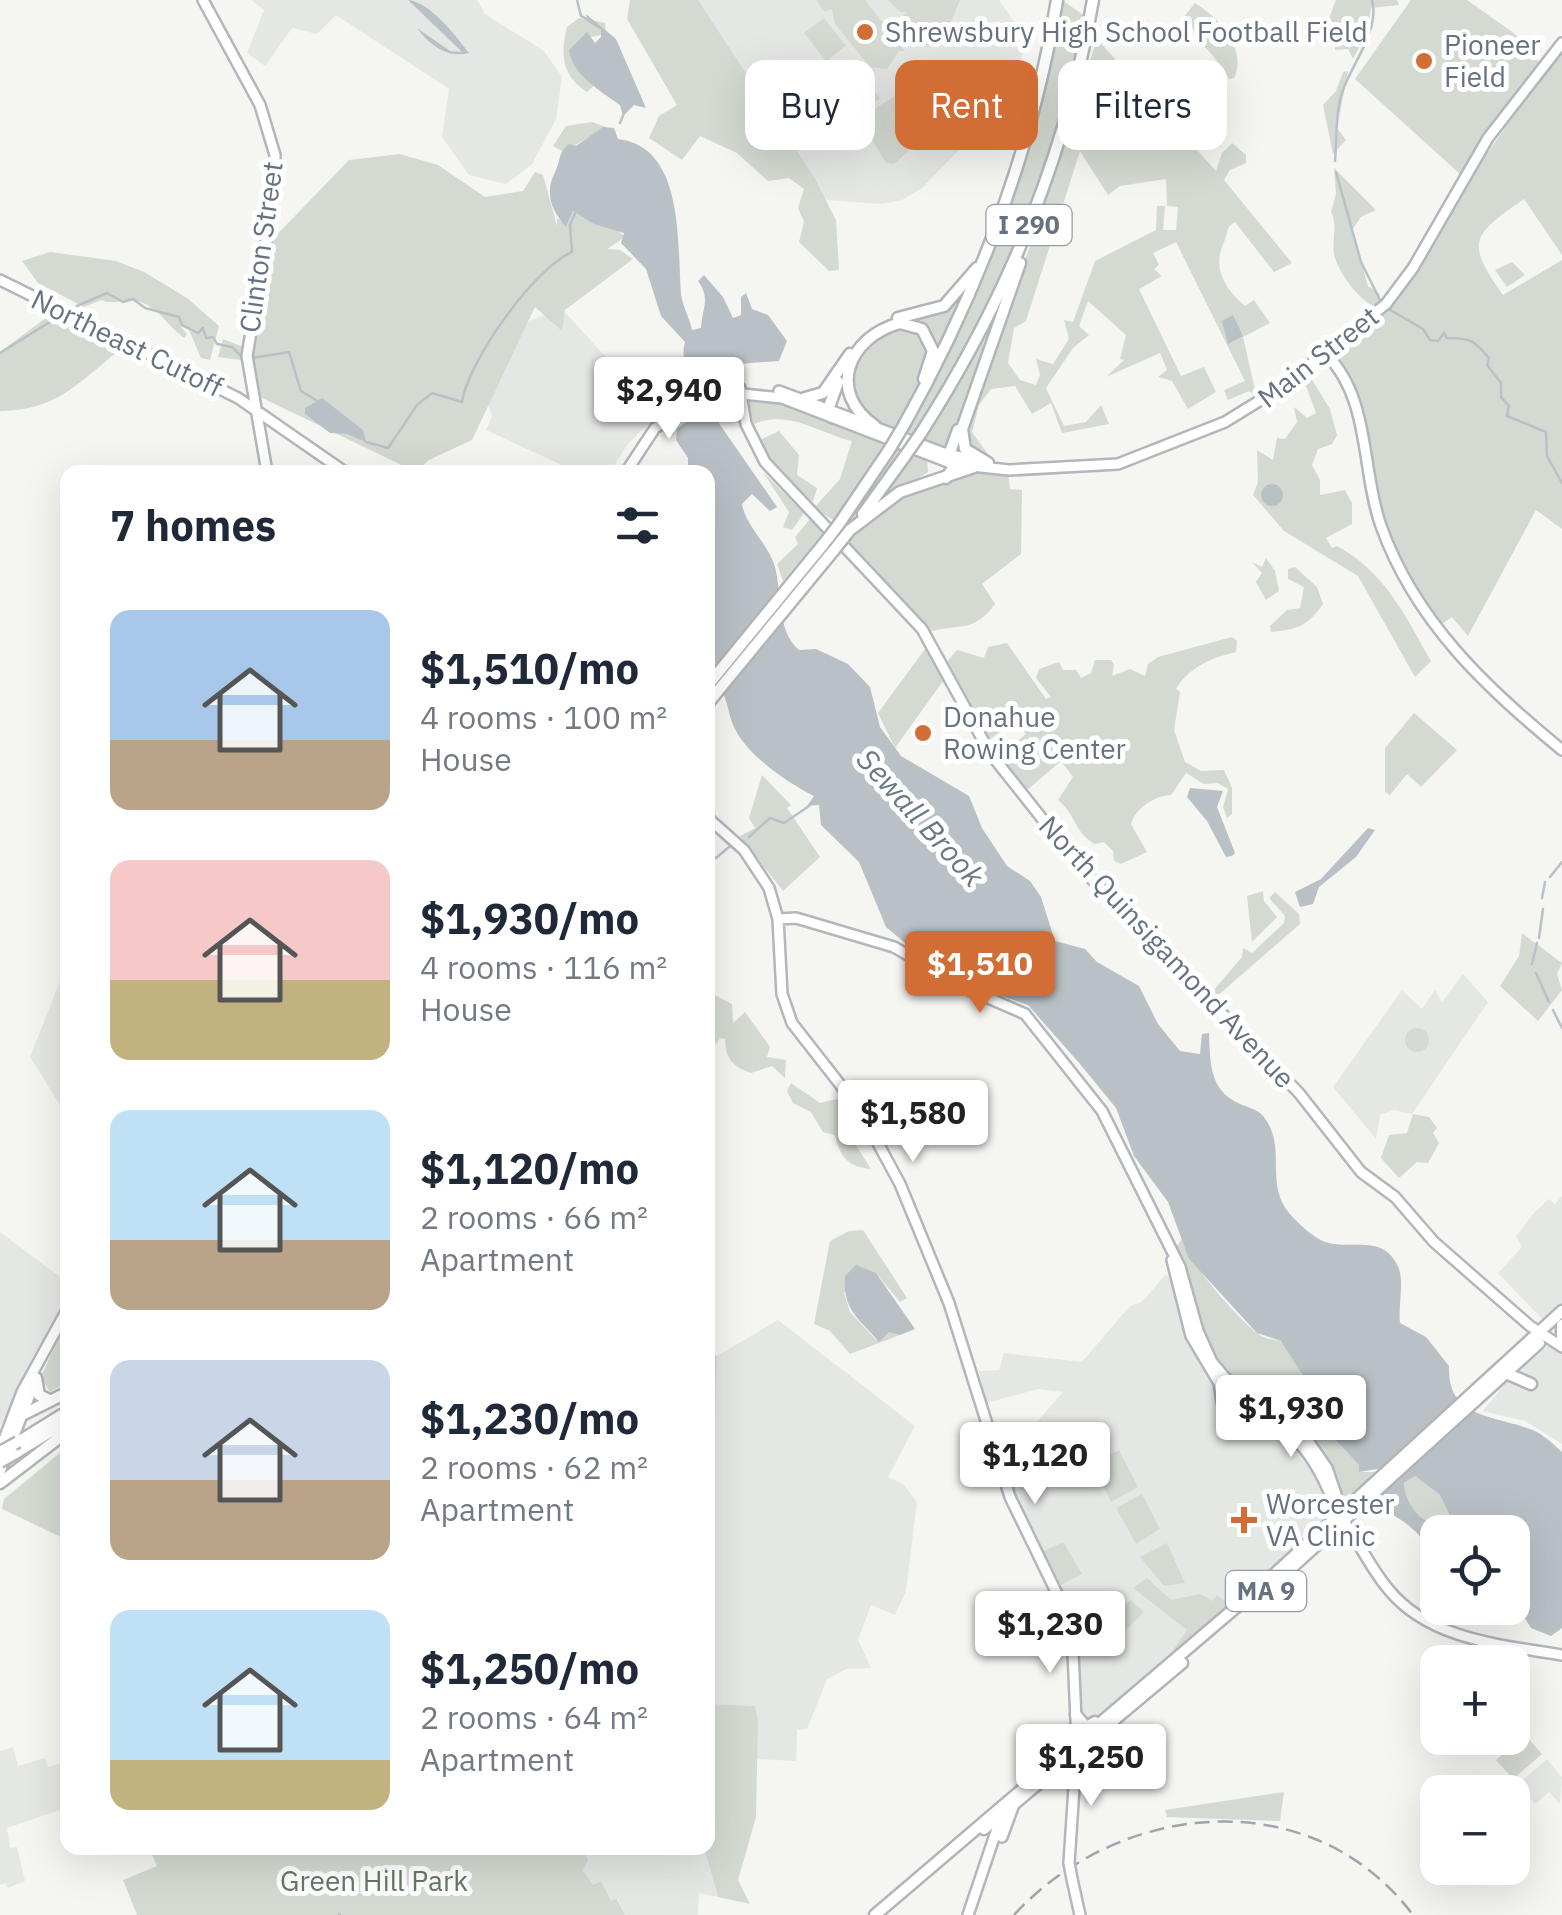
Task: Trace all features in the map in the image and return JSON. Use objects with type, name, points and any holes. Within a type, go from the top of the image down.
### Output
[{"type":"highway","name":"I 290","points":[[845,527],[956,330],[993,242],[1034,114],[1057,0]]},
{"type":"highway","name":"I 290","points":[[715,677],[905,456],[991,310],[1038,200],[1074,86],[1093,0]]},
{"type":"highway","points":[[942,481],[1038,200]]},
{"type":"highway","points":[[829,411],[851,359],[882,324],[951,302],[993,242]]},
{"type":"highway","points":[[805,398],[823,394],[864,344],[884,328],[906,322],[922,328],[930,339],[932,356],[904,424]]},
{"type":"highway","points":[[851,359],[850,400],[875,426]]},
{"type":"highway","points":[[967,408],[963,443],[971,454],[988,463]]},
{"type":"highway","points":[[845,527],[900,492],[942,481],[974,467]]},
{"type":"highway","name":"I 290","points":[[715,693],[782,603]]},
{"type":"highway","name":"MA 9","points":[[1481,1392],[1508,1374],[1562,1312]]},
{"type":"highway","points":[[1562,1323],[1562,1338]]},
{"type":"highway","name":"MA 9","points":[[885,1906],[1000,1821],[1011,1805],[1074,1748],[1360,1502],[1542,1336],[1562,1323]]},
{"type":"highway","points":[[1508,1374],[1531,1384]]},
{"type":"highway","points":[[36,1378],[39,1395],[50,1400]]},
{"type":"highway","points":[[22,1415],[60,1396]]},
{"type":"highway","points":[[0,1451],[60,1416]]},
{"type":"highway","points":[[0,1462],[60,1426]]},
{"type":"highway","points":[[0,1484],[60,1437]]},
{"type":"highway","points":[[1338,1498],[1360,1502]]},
{"type":"highway","name":"MA 9","points":[[1074,1748],[1342,1516]]},
{"type":"highway","points":[[1076,1715],[1089,1727],[1140,1690]]},
{"type":"highway","name":"MA 9","points":[[875,1915],[1000,1821]]},
{"type":"main road","name":"Clinton Street","points":[[204,0],[260,103],[275,155],[271,209],[249,324],[250,390],[265,465]]},
{"type":"main road","name":"Main Street","points":[[631,465],[655,428],[709,397],[740,391],[805,398],[974,467],[1041,470],[1123,461],[1242,414],[1385,306],[1414,268],[1501,119],[1562,43]]},
{"type":"main road","name":"Northeast Cutoff","points":[[0,280],[238,398],[334,465]]},
{"type":"main road","points":[[1326,354],[1352,393],[1382,528],[1432,620],[1480,680],[1562,750]]},
{"type":"main road","points":[[238,398],[250,390]]},
{"type":"main road","name":"Main Street","points":[[740,391],[782,398],[875,426],[947,459],[1027,469]]},
{"type":"main road","name":"North Quinsigamond Avenue","points":[[740,391],[748,431],[765,462],[922,629],[991,755],[1085,874],[1298,1092],[1361,1172],[1395,1197],[1434,1242],[1542,1336],[1562,1347]]},
{"type":"main road","points":[[260,441],[267,430],[281,427]]},
{"type":"main road","points":[[715,822],[756,865],[775,904],[781,986],[792,1023],[860,1110],[888,1159],[947,1298],[1004,1496],[1060,1618],[1068,1655],[1074,1748]]},
{"type":"main road","points":[[775,904],[792,918]]},
{"type":"main road","points":[[778,919],[792,918],[846,931],[894,947],[967,989],[1026,1014],[1097,1103],[1184,1276],[1204,1346],[1247,1403],[1284,1418],[1306,1437],[1325,1464],[1342,1516]]},
{"type":"main road","points":[[1172,1252],[1191,1336],[1219,1383],[1224,1404],[1277,1423],[1308,1450],[1342,1516],[1386,1587],[1420,1618],[1462,1635],[1562,1655]]},
{"type":"main road","points":[[0,1451],[60,1323]]},
{"type":"main road","points":[[0,1472],[40,1362]]},
{"type":"main road","points":[[1220,1396],[1235,1390]]},
{"type":"main road","points":[[1232,1406],[1235,1390]]},
{"type":"main road","points":[[979,1405],[1015,1508],[1066,1617],[1076,1715],[1068,1863],[1080,1915]]},
{"type":"main road","points":[[971,1915],[1000,1821]]},
{"type":"shaded area","points":[[251,0],[477,0],[485,14],[544,51],[562,77],[556,119],[532,164],[506,184],[469,175],[442,137],[449,89],[336,15],[317,34],[292,28],[265,66],[247,53],[264,10]]},
{"type":"shaded area","points":[[638,0],[999,0],[1027,41],[1021,60],[895,60],[895,150],[959,150],[922,188],[902,200],[881,204],[827,200],[780,150],[875,150],[875,60],[745,60],[745,113]]},
{"type":"shaded area","points":[[562,309],[658,414],[627,445],[614,465],[562,465],[486,430],[492,416],[485,395],[524,323]]},
{"type":"shaded area","points":[[1463,974],[1488,1002],[1412,1114],[1394,1110],[1380,1115],[1376,1139],[1333,1087],[1402,990],[1422,1009],[1435,990],[1442,1002]]},
{"type":"shaded area","points":[[60,982],[60,1105],[30,1057]]},
{"type":"shaded area","points":[[1562,1196],[1562,1303],[1545,1322],[1498,1273],[1522,1247],[1516,1236],[1534,1213],[1549,1199],[1555,1204]]},
{"type":"shaded area","points":[[0,1232],[60,1277],[60,1314],[12,1412],[0,1425]]},
{"type":"shaded area","points":[[1166,1274],[1176,1287],[1193,1349],[1216,1384],[1219,1405],[1230,1412],[1255,1414],[1295,1442],[1319,1478],[1332,1514],[1249,1592],[1094,1722],[1081,1721],[1072,1630],[999,1459],[1007,1456],[1063,1392],[1038,1389],[986,1403],[979,1371],[999,1370],[1004,1353],[1082,1362],[1130,1306],[1142,1302]]},
{"type":"shaded area","points":[[778,1320],[915,1426],[888,1477],[903,1484],[917,1502],[906,1591],[895,1615],[871,1605],[858,1640],[871,1668],[846,1669],[827,1679],[807,1729],[797,1730],[796,1761],[756,1759],[755,1706],[715,1704],[717,1356]]},
{"type":"shaded area","points":[[1548,1346],[1562,1353],[1562,1444],[1525,1421],[1483,1411],[1509,1379]]},
{"type":"shaded area","points":[[13,1747],[18,1766],[45,1758],[48,1767],[60,1764],[60,1810],[7,1828],[10,1848],[17,1847],[25,1881],[8,1888],[6,1883],[0,1885],[0,1751]]},
{"type":"shaded area","points":[[1547,1759],[1562,1777],[1560,1804],[1549,1792],[1535,1804],[1530,1799],[1529,1775]]},
{"type":"shaded area","points":[[586,1855],[706,1855],[718,1897],[699,1893],[698,1915],[625,1915],[618,1899],[611,1902],[601,1881],[593,1885],[583,1869]]},
{"type":"green space","points":[[630,0],[698,0],[745,72],[745,150],[796,150],[836,220],[839,270],[829,271],[799,242],[804,222],[798,208],[804,189],[789,178],[768,181],[737,153],[700,136],[682,160],[649,138],[659,116],[677,105],[627,19]]},
{"type":"green space","points":[[816,0],[865,0],[905,51],[899,51],[887,69],[875,68],[875,60],[864,60],[835,24],[832,9],[825,12]]},
{"type":"green space","points":[[888,0],[960,0],[951,22],[928,47],[902,17],[906,12],[900,12]]},
{"type":"green space","points":[[1062,0],[1086,17],[1076,60],[1058,60],[1058,127],[1041,181],[997,294],[971,347],[942,395],[910,436],[907,427],[956,337],[1004,225],[1026,150],[1038,150],[1038,110]]},
{"type":"green space","points":[[1336,0],[1397,0],[1399,5],[1371,8],[1368,30],[1353,59],[1348,49],[1335,50],[1334,41],[1341,31],[1338,23],[1328,21]]},
{"type":"green space","points":[[1411,0],[1467,0],[1515,34],[1539,62],[1460,174],[1355,79]]},
{"type":"green space","points":[[1195,3],[1221,25],[1237,56],[1234,78],[1227,76],[1227,60],[1217,60],[1190,21],[1183,18]]},
{"type":"green space","points":[[579,18],[605,23],[606,34],[586,38],[597,83],[587,92],[572,79],[564,55],[567,27]]},
{"type":"green space","points":[[824,18],[846,46],[825,60],[804,33]]},
{"type":"green space","points":[[1097,39],[1116,60],[1090,60]]},
{"type":"green space","points":[[1562,46],[1562,255],[1524,199],[1484,231],[1479,251],[1503,295],[1562,260],[1562,529],[1536,510],[1468,636],[1452,617],[1439,626],[1398,553],[1377,495],[1365,428],[1333,355],[1401,293],[1463,188]]},
{"type":"green space","points":[[1348,71],[1337,128],[1346,140],[1333,154],[1323,105],[1336,91],[1343,72]]},
{"type":"green space","points":[[895,96],[895,150],[910,150],[894,164],[886,163],[875,145],[875,109]]},
{"type":"green space","points":[[592,122],[606,127],[564,152],[553,146],[566,126]]},
{"type":"green space","points":[[1232,143],[1246,155],[1246,163],[1230,170],[1224,180],[1292,263],[1274,272],[1235,222],[1228,228],[1219,260],[1222,277],[1245,306],[1254,300],[1270,323],[1243,337],[1257,398],[1249,391],[1228,400],[1224,390],[1245,381],[1176,242],[1153,253],[1159,265],[1154,269],[1162,276],[1139,289],[1181,376],[1204,367],[1216,392],[1188,409],[1172,381],[1158,377],[1167,370],[1160,353],[1106,377],[1124,360],[1120,359],[1126,335],[1088,301],[1079,326],[1089,335],[1073,348],[1046,388],[1064,426],[1086,422],[1101,405],[1109,424],[1062,433],[1051,403],[1032,414],[1015,386],[991,389],[979,405],[972,432],[992,460],[973,452],[964,437],[1061,150],[1197,150],[1216,171],[1222,153]],"holes":[[[1080,151],[1108,195],[1120,186],[1166,179],[1167,206],[1178,207],[1176,230],[1163,230],[1165,206],[1157,206],[1156,230],[1095,261],[1073,322],[1064,320],[1069,339],[1053,364],[1036,359],[1040,375],[1036,385],[1020,380],[1008,363],[1014,328],[1026,321]]]},
{"type":"green space","points":[[400,154],[438,165],[485,197],[523,191],[535,172],[543,175],[557,226],[557,218],[567,225],[573,211],[608,225],[625,237],[607,249],[620,250],[633,259],[565,310],[562,331],[535,307],[472,440],[424,465],[401,465],[254,394],[250,362],[266,246],[349,160]]},
{"type":"green space","points":[[1334,168],[1376,210],[1361,217],[1352,230],[1368,286],[1380,294],[1377,308],[1352,287],[1335,258],[1331,212],[1336,194]]},
{"type":"green space","points":[[50,252],[116,261],[144,272],[187,298],[219,326],[210,360],[201,358],[189,330],[180,326],[187,334],[184,338],[141,302],[101,300],[84,307],[38,283],[22,261]]},
{"type":"green space","points":[[1512,262],[1525,275],[1507,287],[1495,270]]},
{"type":"green space","points":[[1010,279],[948,450],[925,442],[925,434]]},
{"type":"green space","points":[[970,283],[933,366],[933,342],[903,320],[955,300]]},
{"type":"green space","points":[[51,314],[121,349],[52,400],[0,411],[0,352]]},
{"type":"green space","points":[[914,326],[930,345],[923,377],[899,424],[892,428],[872,420],[848,389],[868,343],[886,331]]},
{"type":"green space","points":[[223,339],[243,347],[241,360],[218,357]]},
{"type":"green space","points":[[1311,378],[1330,409],[1337,435],[1332,444],[1318,449],[1312,465],[1320,480],[1320,495],[1345,490],[1352,503],[1352,524],[1326,538],[1332,548],[1337,546],[1368,568],[1402,611],[1431,661],[1415,677],[1358,576],[1284,531],[1253,495],[1258,482],[1257,450],[1273,460],[1277,438],[1285,439],[1297,422],[1294,407],[1307,418],[1316,413],[1305,383]]},
{"type":"green space","points":[[750,397],[785,403],[885,442],[835,521],[814,508],[840,479],[852,441],[790,420],[765,420],[752,425],[746,400]]},
{"type":"green space","points":[[779,431],[799,455],[797,475],[817,488],[813,502],[776,467],[758,441]]},
{"type":"green space","points":[[895,448],[904,452],[842,534],[838,531]]},
{"type":"green space","points":[[912,455],[927,459],[928,472],[877,504]]},
{"type":"green space","points":[[763,472],[804,513],[792,530],[783,527],[789,512]]},
{"type":"green space","points":[[969,473],[1008,473],[1010,489],[1022,490],[1021,554],[982,584],[995,604],[979,620],[929,632],[848,543],[890,502]]},
{"type":"green space","points":[[810,519],[824,532],[783,581],[777,564],[798,544],[795,537]]},
{"type":"green space","points":[[1266,558],[1275,571],[1279,591],[1266,600],[1256,582],[1262,573],[1252,562],[1262,567]]},
{"type":"green space","points":[[1295,567],[1317,587],[1323,604],[1300,626],[1271,632],[1270,626],[1287,610],[1300,608],[1304,587],[1288,579],[1288,569]]},
{"type":"green space","points":[[1232,637],[1237,641],[1236,652],[1202,664],[1176,689],[1180,692],[1174,730],[1185,762],[1201,771],[1224,770],[1232,788],[1232,814],[1227,818],[1223,807],[1228,789],[1218,783],[1204,784],[1186,773],[1171,795],[1153,800],[1137,812],[1131,824],[1147,852],[1121,864],[1114,861],[1113,851],[1104,842],[1095,844],[1083,835],[1058,800],[1073,777],[1061,761],[1026,791],[997,759],[1026,734],[1022,729],[1002,731],[990,739],[946,663],[957,650],[984,658],[988,647],[1007,643],[1046,699],[1051,697],[1036,678],[1039,669],[1059,662],[1063,670],[1076,670],[1081,678],[1091,673],[1095,660],[1111,660],[1112,676],[1130,669],[1145,676],[1148,664],[1158,657]]},
{"type":"green space","points":[[928,645],[946,677],[895,748],[878,713]]},
{"type":"green space","points":[[1414,713],[1457,750],[1421,787],[1407,774],[1390,795],[1385,792],[1385,748]]},
{"type":"green space","points":[[762,775],[791,805],[787,808],[820,857],[783,891],[740,836],[755,828],[749,818]]},
{"type":"green space","points":[[1263,891],[1264,901],[1277,917],[1252,942],[1247,896]]},
{"type":"green space","points":[[1275,892],[1299,914],[1300,924],[1216,997],[1213,991],[1242,957],[1243,948],[1252,953],[1284,923],[1285,916],[1269,898]]},
{"type":"green space","points":[[1522,933],[1562,963],[1557,974],[1562,990],[1538,1021],[1500,986],[1519,956]]},
{"type":"green space","points":[[715,995],[732,1004],[733,1023],[745,1012],[770,1047],[767,1057],[786,1060],[785,1078],[772,1066],[751,1073],[745,1071],[728,1057],[725,1039],[720,1038],[716,1045]]},
{"type":"green space","points":[[1417,1028],[1429,1040],[1417,1052],[1405,1040]]},
{"type":"green space","points":[[791,1083],[820,1103],[837,1099],[861,1131],[854,1142],[871,1169],[846,1160],[835,1135],[823,1132],[811,1112],[793,1103],[787,1091]]},
{"type":"green space","points":[[1413,1114],[1429,1117],[1437,1128],[1433,1133],[1439,1143],[1428,1163],[1417,1162],[1399,1178],[1381,1158],[1389,1135],[1407,1133]]},
{"type":"green space","points":[[863,1230],[907,1298],[900,1302],[876,1273],[844,1293],[850,1312],[876,1340],[889,1331],[900,1335],[850,1354],[830,1331],[814,1324],[830,1241],[849,1231]]},
{"type":"green space","points":[[1182,1239],[1205,1277],[1241,1318],[1261,1336],[1282,1342],[1292,1353],[1315,1395],[1303,1414],[1319,1428],[1330,1422],[1339,1442],[1359,1465],[1359,1472],[1381,1472],[1356,1500],[1338,1498],[1288,1421],[1247,1403],[1210,1358],[1172,1252]]},
{"type":"green space","points":[[60,1335],[60,1386],[50,1392],[41,1377]]},
{"type":"green space","points":[[715,1354],[717,1356],[715,1427]]},
{"type":"green space","points":[[1119,1450],[1138,1487],[1111,1502],[1093,1464]]},
{"type":"green space","points":[[60,1453],[60,1537],[2,1509],[4,1499]]},
{"type":"green space","points":[[1415,1476],[1440,1495],[1450,1515],[1420,1516],[1408,1499],[1404,1483]]},
{"type":"green space","points":[[1142,1494],[1160,1529],[1136,1544],[1116,1508]]},
{"type":"green space","points":[[1063,1542],[1082,1574],[1061,1585],[1042,1552]]},
{"type":"green space","points":[[1167,1543],[1185,1583],[1164,1586],[1140,1557]]},
{"type":"green space","points":[[1256,1574],[1263,1579],[1177,1653],[1173,1650],[1187,1630],[1133,1588],[1147,1578],[1171,1600],[1200,1594],[1213,1601],[1217,1595],[1223,1600],[1229,1597],[1226,1590]]},
{"type":"green space","points":[[1131,1600],[1144,1612],[1127,1629],[1115,1613]]},
{"type":"green space","points":[[715,1704],[755,1706],[756,1817],[738,1880],[750,1904],[718,1897],[706,1855],[715,1855]]},
{"type":"green space","points":[[1530,1741],[1542,1754],[1518,1775],[1509,1775],[1496,1760],[1502,1755],[1530,1755]]},
{"type":"green space","points":[[1284,1792],[1280,1821],[1167,1817],[1165,1810]]},
{"type":"green space","name":"Green Hill Park","points":[[152,1855],[586,1855],[583,1870],[593,1885],[601,1881],[611,1901],[617,1899],[625,1915],[137,1915],[123,1880],[157,1866]]},
{"type":"water","points":[[408,0],[434,13],[469,53],[453,54],[432,44],[417,28],[450,51],[462,52]]},
{"type":"water","points":[[586,14],[616,39],[646,108],[634,105],[623,116],[620,105],[576,67],[569,50],[587,32],[595,43],[601,37],[601,30],[587,21]]},
{"type":"water","points":[[603,127],[614,128],[618,139],[640,146],[656,159],[673,200],[681,294],[692,330],[701,328],[705,299],[698,281],[704,275],[723,297],[733,318],[741,315],[741,297],[746,293],[752,309],[768,315],[787,341],[779,361],[738,364],[727,386],[709,392],[714,416],[777,507],[770,511],[752,494],[742,504],[775,567],[783,622],[792,642],[799,650],[816,649],[848,664],[870,687],[880,727],[901,756],[969,796],[982,828],[1007,866],[1030,881],[1041,897],[1055,941],[1085,949],[1097,962],[1139,986],[1158,1024],[1180,1051],[1200,1054],[1202,1034],[1209,1033],[1213,1074],[1222,1091],[1261,1114],[1272,1131],[1278,1190],[1289,1213],[1325,1242],[1376,1247],[1393,1258],[1400,1275],[1400,1323],[1426,1337],[1449,1366],[1450,1383],[1463,1405],[1534,1431],[1562,1452],[1562,1628],[1551,1636],[1529,1625],[1530,1515],[1450,1515],[1440,1495],[1415,1476],[1404,1483],[1408,1499],[1420,1516],[1420,1537],[1381,1509],[1384,1477],[1377,1469],[1359,1472],[1359,1465],[1335,1439],[1330,1422],[1319,1428],[1303,1414],[1315,1395],[1281,1341],[1257,1333],[1189,1259],[1168,1202],[1134,1156],[1116,1108],[1080,1064],[1028,1005],[985,990],[948,961],[916,952],[886,927],[859,862],[821,825],[819,805],[807,806],[814,796],[770,768],[742,741],[724,694],[715,682],[715,465],[688,465],[688,458],[676,440],[677,429],[704,408],[706,393],[686,363],[685,342],[661,316],[646,269],[621,243],[624,233],[594,224],[573,211],[566,227],[557,215],[550,188],[569,144],[576,146]]},
{"type":"water","points":[[1233,315],[1243,336],[1228,344],[1222,321]]},
{"type":"water","points":[[322,398],[363,430],[366,442],[347,434],[330,433],[305,414],[305,408]]},
{"type":"water","points":[[1272,484],[1280,487],[1280,503],[1272,506],[1264,503],[1261,495],[1264,487]]},
{"type":"water","points":[[1190,788],[1223,791],[1217,807],[1235,853],[1232,856],[1226,857],[1207,821],[1187,797]]},
{"type":"water","points":[[1368,828],[1375,830],[1356,857],[1319,887],[1313,904],[1300,907],[1295,892],[1321,879]]},
{"type":"water","points":[[856,1265],[876,1273],[915,1329],[900,1335],[889,1332],[879,1342],[854,1314],[847,1298],[845,1276]]},
{"type":"waterway","name":"Sewall Brook","points":[[577,0],[581,16],[587,19]]},
{"type":"waterway","points":[[1335,161],[1340,98],[1369,34],[1372,0]]},
{"type":"waterway","name":"Sewall Brook","points":[[620,123],[624,113]]},
{"type":"waterway","points":[[1336,172],[1361,262],[1381,302]]},
{"type":"waterway","points":[[366,442],[388,448],[417,405],[432,393],[462,402],[476,364],[505,318],[539,277],[572,252],[570,225],[577,209]]},
{"type":"waterway","points":[[77,306],[107,293],[123,302],[133,299],[145,308],[179,317],[182,325],[198,333],[203,328],[206,338],[213,337],[217,344],[232,347],[241,356]]},
{"type":"waterway","points":[[1387,308],[1423,329],[1430,340],[1438,341],[1444,333],[1447,338],[1467,340],[1480,348],[1501,383],[1501,397],[1509,406],[1507,416],[1546,432],[1547,456],[1562,483]]},
{"type":"waterway","points":[[0,353],[61,315]]},
{"type":"waterway","points":[[252,358],[289,352],[301,391],[316,400]]},
{"type":"waterway","points":[[749,837],[770,818],[784,823],[809,806]]},
{"type":"waterway","points":[[715,858],[729,847]]},
{"type":"waterway","points":[[1550,877],[1562,862]]},
{"type":"waterway","points":[[1542,898],[1545,882]]},
{"type":"waterway","points":[[1539,938],[1543,909]]},
{"type":"waterway","points":[[1532,964],[1537,943]]},
{"type":"waterway","points":[[1536,973],[1549,1002]]},
{"type":"waterway","points":[[1553,1010],[1562,1028]]},
{"type":"railway","points":[[1014,1915],[1058,1876],[1107,1847],[1161,1829],[1216,1822],[1271,1826],[1324,1843],[1372,1872],[1413,1915]]},
{"type":"place","name":"Shrewsbury High School Football Field","points":[[865,32]]},
{"type":"place","name":"Pioneer Field","points":[[1424,61]]},
{"type":"place","name":"Donahue Rowing Center","points":[[923,733]]},
{"type":"place","name":"Worcester VA Clinic","points":[[1244,1520]]}]
